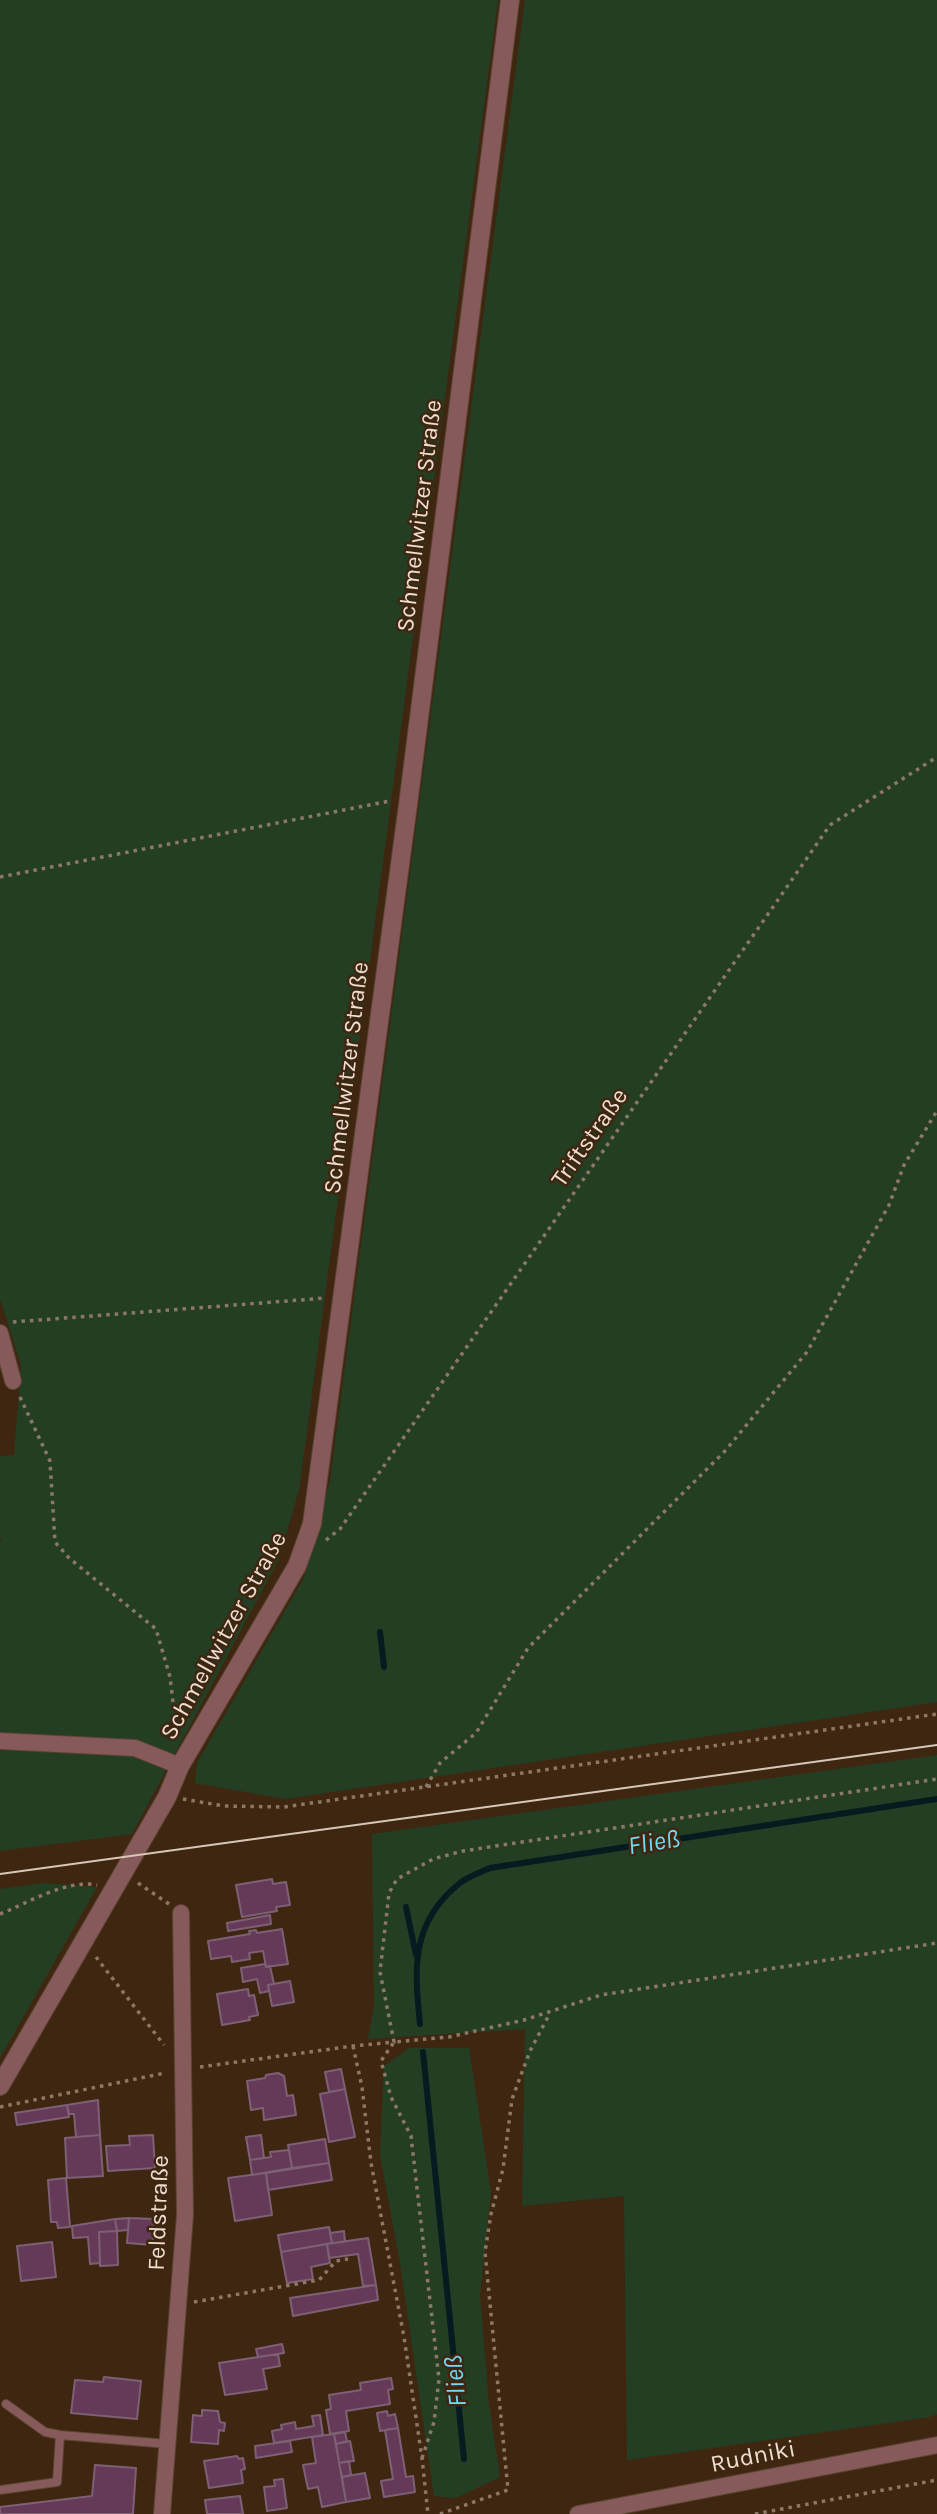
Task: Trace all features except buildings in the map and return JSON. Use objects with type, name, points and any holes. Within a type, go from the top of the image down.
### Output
[{"type":"street","name":"Schmellwitzer Straße","points":[[0,2086],[167,1797],[180,1766],[297,1566],[312,1524],[409,797],[510,0]]},
{"type":"street","points":[[0,1333],[13,1381]]},
{"type":"street","points":[[0,1741],[135,1748],[180,1766]]},
{"type":"street","name":"Feldstraße","points":[[162,2514],[184,2216],[181,1913]]},
{"type":"street","name":"Rudniki","points":[[578,2514],[937,2445]]},
{"type":"lane","points":[[6,2404],[45,2432],[168,2444]]},
{"type":"lane","points":[[0,2490],[57,2482],[60,2435]]},
{"type":"path","name":"Triftstraße","points":[[323,1544],[348,1517],[830,825],[937,757]]},
{"type":"path","points":[[0,877],[409,797]]},
{"type":"path","points":[[426,1787],[440,1763],[476,1733],[528,1648],[725,1451],[807,1352],[890,1205],[904,1165],[937,1111]]},
{"type":"path","points":[[0,1323],[344,1296]]},
{"type":"path","points":[[13,1381],[50,1461],[55,1542],[69,1558],[156,1629],[170,1677],[180,1766]]},
{"type":"path","points":[[167,1797],[224,1806],[284,1807],[937,1714]]},
{"type":"path","points":[[422,2458],[434,2422],[439,2379],[411,2136],[391,2097],[381,2061],[394,2042],[380,1972],[389,1893],[397,1879],[433,1859],[463,1851],[937,1779]]},
{"type":"path","points":[[122,1872],[181,1913]]},
{"type":"path","points":[[0,1914],[85,1883],[112,1888]]},
{"type":"path","points":[[85,1937],[117,1986],[183,2069]]},
{"type":"path","points":[[0,2107],[183,2069],[353,2046],[449,2037],[524,2020],[601,1995],[937,1943]]},
{"type":"path","points":[[440,2514],[508,2490],[485,2252],[491,2214],[503,2169],[512,2099],[530,2051],[551,2011]]},
{"type":"path","points":[[353,2046],[362,2087],[370,2163],[404,2337],[428,2514]]},
{"type":"path","points":[[178,2305],[319,2280],[336,2261],[348,2259]]},
{"type":"path","points":[[755,2514],[937,2480]]},
{"type":"green space","points":[[0,0],[498,0],[299,1490],[278,1561],[132,1834],[0,1851],[0,1456],[14,1455],[21,1365],[0,1299]]},
{"type":"green space","points":[[525,0],[937,0],[937,1702],[285,1799],[195,1783],[197,1763],[304,1578],[330,1481]]},
{"type":"green space","points":[[937,1755],[937,2414],[627,2460],[624,2196],[522,2206],[525,2029],[368,2039],[374,2006],[372,1834]]},
{"type":"green space","points":[[44,1883],[97,1887],[0,2058],[0,1889]]},
{"type":"green space","points":[[409,2048],[469,2048],[491,2192],[480,2295],[489,2404],[500,2477],[456,2498],[434,2496],[400,2263],[380,2155],[384,2066]]},
{"type":"waterway","name":"Fließ","points":[[380,1632],[384,1667]]},
{"type":"waterway","name":"Fließ","points":[[420,2024],[417,1965],[424,1930],[432,1913],[444,1898],[467,1878],[490,1868],[937,1799]]},
{"type":"waterway","name":"Fließ","points":[[406,1907],[416,1955]]},
{"type":"waterway","name":"Fließ","points":[[423,2052],[464,2459]]},
{"type":"tram line","points":[[0,1874],[937,1745]]}]
